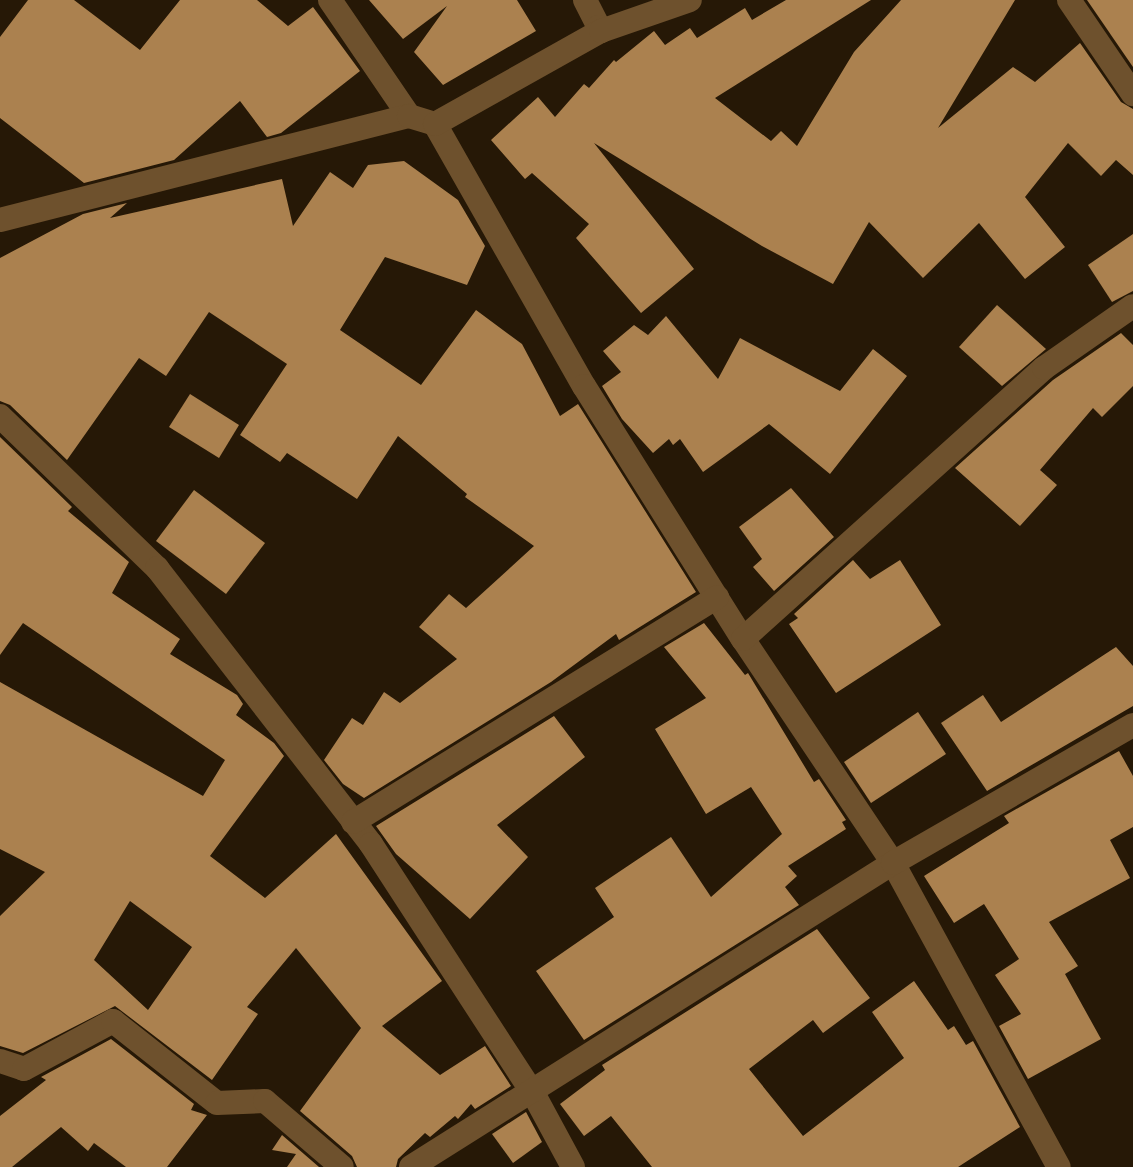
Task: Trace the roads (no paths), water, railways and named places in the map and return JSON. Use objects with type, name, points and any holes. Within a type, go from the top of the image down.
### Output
[{"type":"street","points":[[330,0],[409,116]]},
{"type":"street","points":[[585,0],[599,29]]},
{"type":"street","points":[[435,124],[599,29],[690,0]]},
{"type":"street","points":[[1069,0],[1133,94]]},
{"type":"street","points":[[0,220],[409,116],[435,124],[584,386],[743,639],[893,863],[1059,1167]]},
{"type":"street","points":[[0,198],[24,215]]},
{"type":"street","points":[[743,639],[1044,368],[1133,306]]},
{"type":"street","points":[[0,416],[157,568],[353,822],[533,1093],[573,1167]]},
{"type":"street","points":[[353,822],[717,597]]},
{"type":"street","points":[[411,1167],[533,1093],[893,863],[1133,725]]},
{"type":"street","points":[[0,1061],[24,1069],[113,1021],[217,1103],[265,1101],[342,1167]]}]
